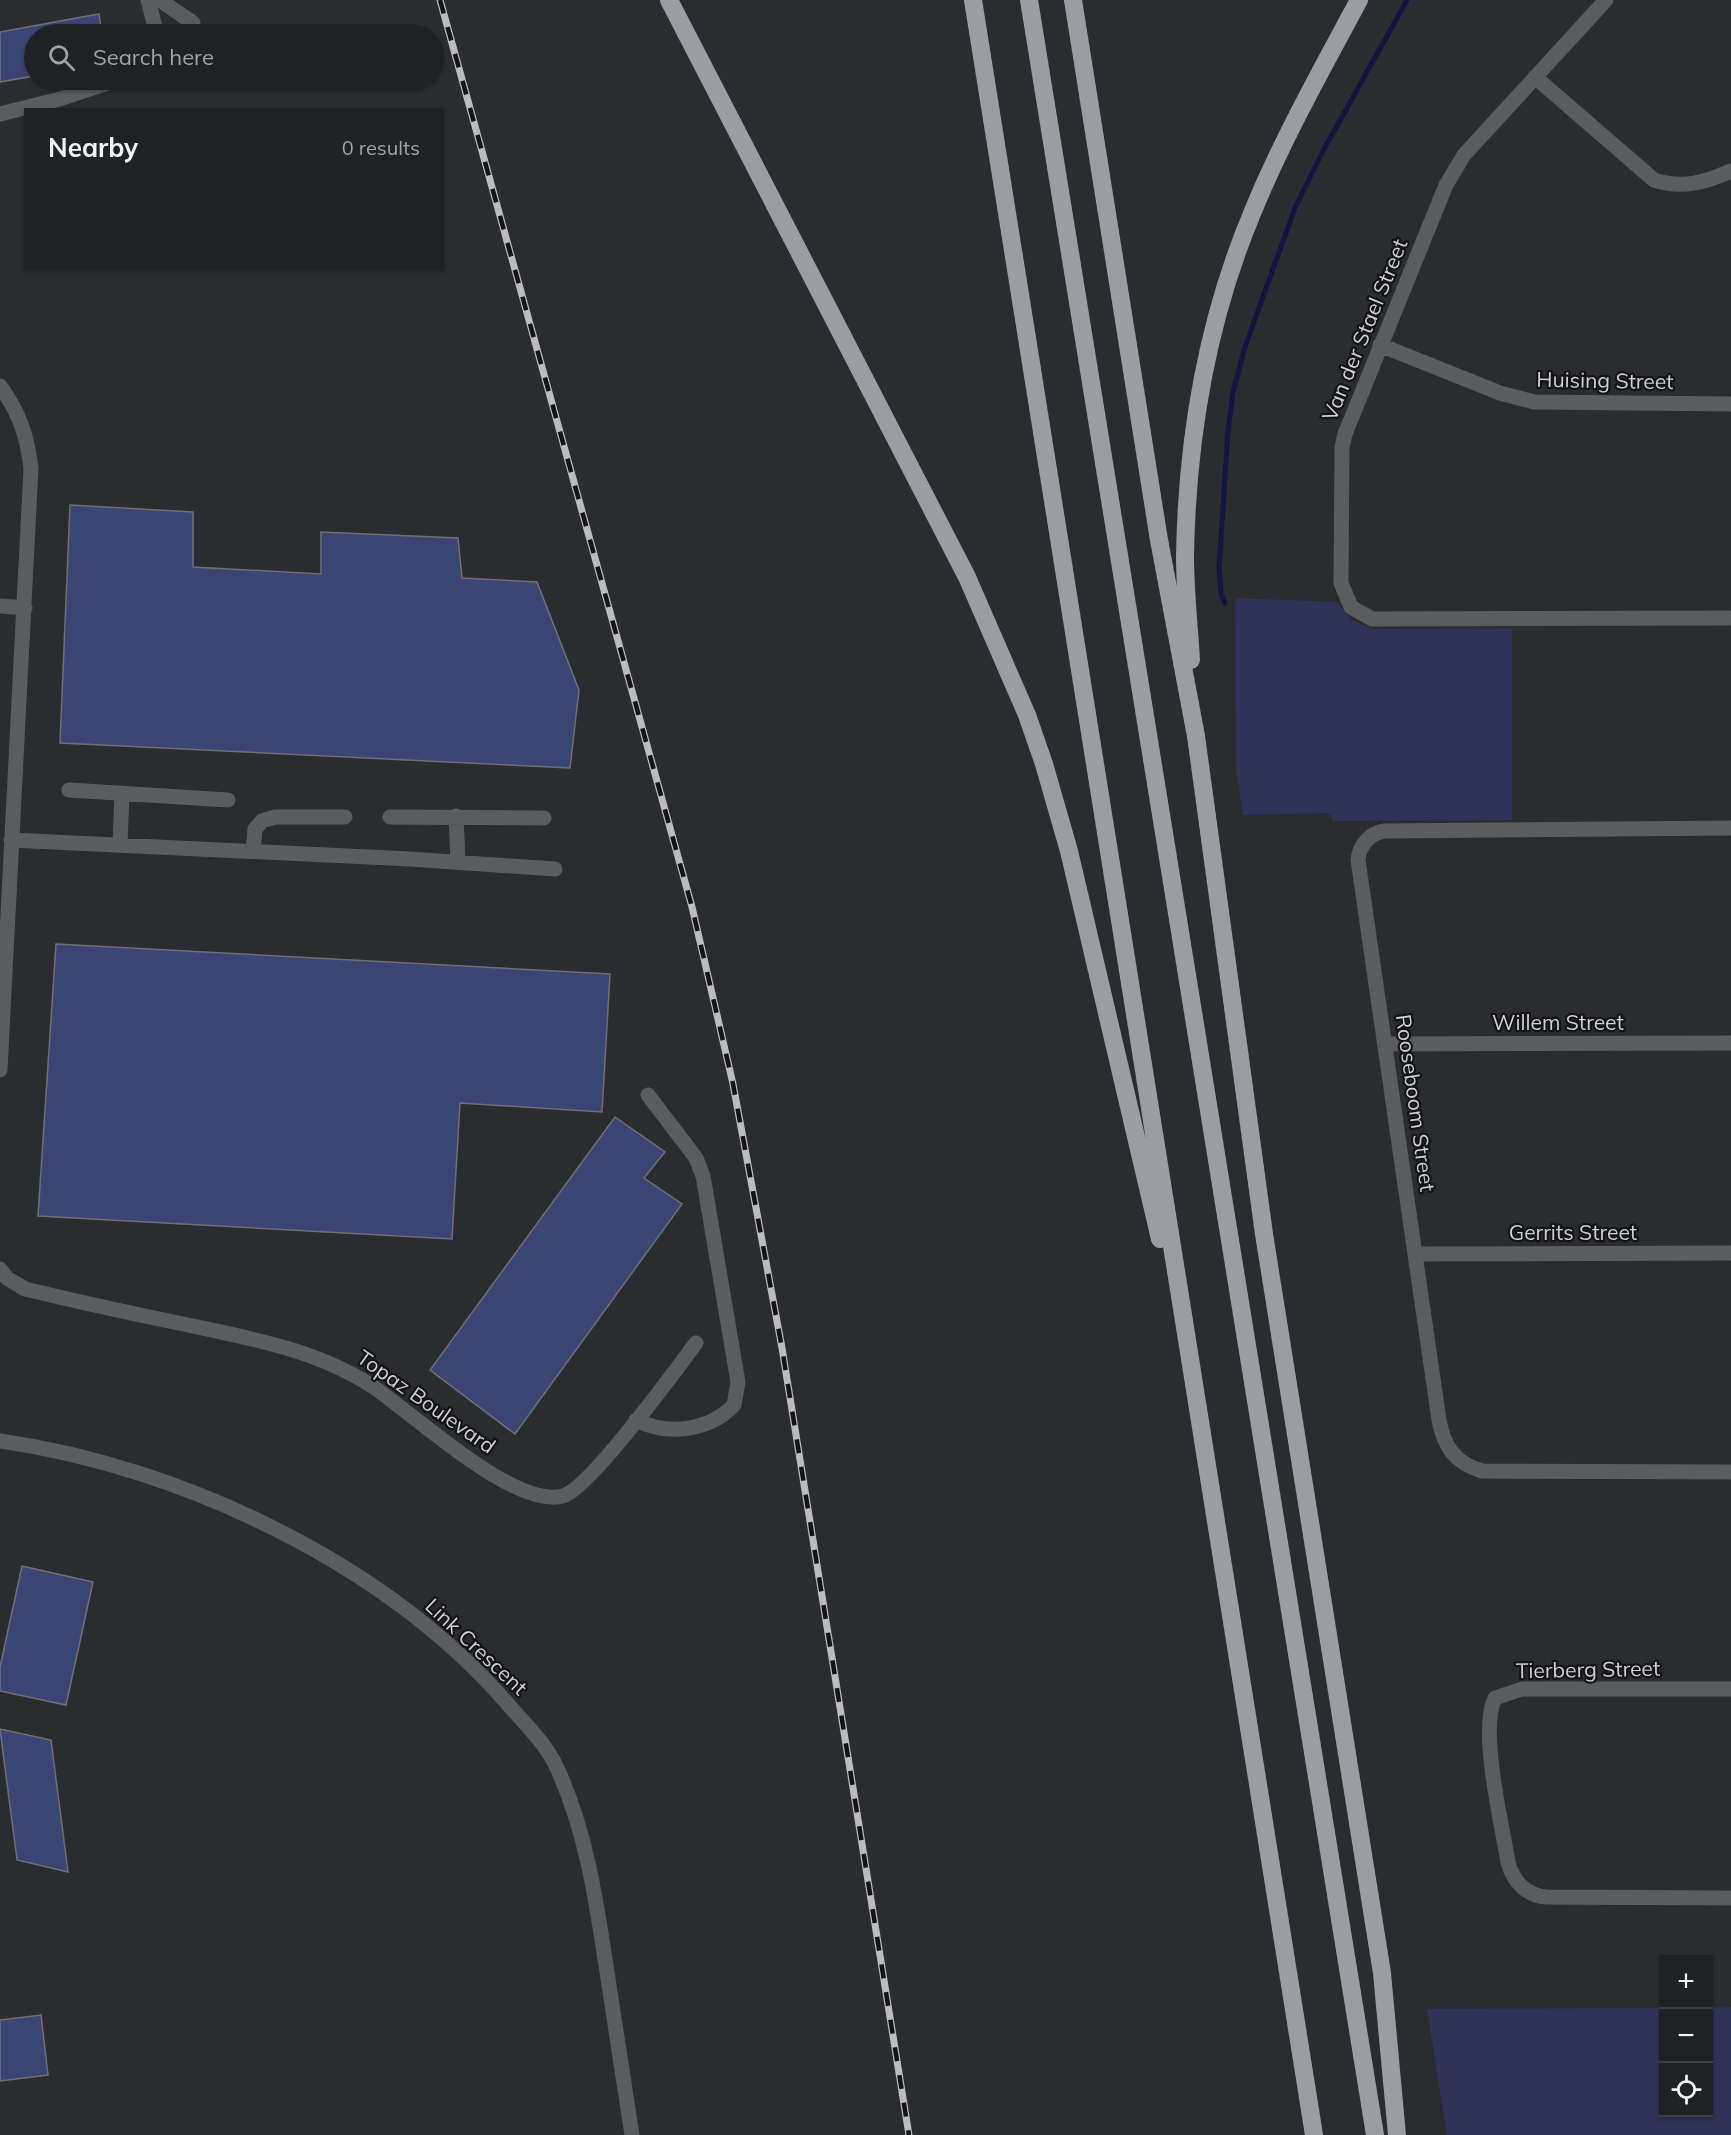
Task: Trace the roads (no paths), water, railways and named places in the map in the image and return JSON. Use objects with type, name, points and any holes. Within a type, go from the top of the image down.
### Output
[{"type":"highway","points":[[669,0],[967,577],[1027,715],[1069,851],[1191,1363]]},
{"type":"highway","points":[[973,0],[1314,2135]]},
{"type":"highway","points":[[1029,0],[1375,2135]]},
{"type":"highway","points":[[1073,0],[1159,540],[1196,736],[1264,1234],[1382,1973],[1396,2135]]},
{"type":"highway","points":[[1196,736],[1185,558],[1191,461],[1204,369],[1218,315],[1252,213],[1277,155],[1359,0]]},
{"type":"street","points":[[148,0],[154,24]]},
{"type":"street","points":[[160,0],[193,22]]},
{"type":"street","name":"Van der Stael Street","points":[[1605,0],[1464,155],[1454,170],[1380,345],[1342,447],[1341,583],[1347,601],[1357,611],[1372,619],[1731,618]]},
{"type":"street","points":[[1535,76],[1654,180],[1672,186],[1692,186],[1731,171]]},
{"type":"street","points":[[0,114],[87,90]]},
{"type":"street","name":"Huising Street","points":[[1380,345],[1500,393],[1534,402],[1731,404]]},
{"type":"street","points":[[0,386],[15,407],[27,436],[31,468],[0,1070]]},
{"type":"street","points":[[0,606],[25,608]]},
{"type":"street","points":[[69,790],[228,800]]},
{"type":"street","points":[[120,844],[122,793]]},
{"type":"street","points":[[456,816],[458,862]]},
{"type":"street","points":[[253,851],[255,829],[268,818],[345,817]]},
{"type":"street","points":[[390,817],[544,818]]},
{"type":"street","name":"Rooseboom Street","points":[[1731,828],[1384,831],[1373,836],[1360,849],[1358,865],[1442,1437],[1458,1460],[1482,1471],[1731,1472]]},
{"type":"street","points":[[12,840],[253,851],[555,869]]},
{"type":"street","name":"Willem Street","points":[[1386,1044],[1731,1043]]},
{"type":"street","points":[[636,1420],[650,1427],[668,1430],[713,1421],[734,1404],[738,1382],[703,1176],[696,1158],[648,1095]]},
{"type":"street","name":"Gerrits Street","points":[[1415,1254],[1731,1253]]},
{"type":"street","name":"Topaz Boulevard","points":[[0,1269],[7,1278],[25,1289],[277,1345],[330,1362],[374,1387],[497,1478],[530,1494],[551,1498],[567,1495],[594,1470],[696,1343]]},
{"type":"street","name":"Link Crescent","points":[[0,1441],[112,1466],[227,1506],[333,1560],[413,1615],[483,1676],[540,1741],[555,1764],[572,1802],[590,1862],[632,2135]]},
{"type":"street","name":"Tierberg Street","points":[[1731,1689],[1522,1689],[1495,1698],[1490,1707],[1489,1721],[1492,1769],[1508,1862],[1510,1870],[1526,1892],[1535,1897],[1731,1898]]},
{"type":"waterway","points":[[1225,603],[1221,594],[1219,568],[1228,431],[1233,392],[1245,347],[1295,208],[1323,151],[1407,0]]},
{"type":"railway","points":[[440,0],[692,907],[733,1084],[782,1348],[909,2135]]}]
